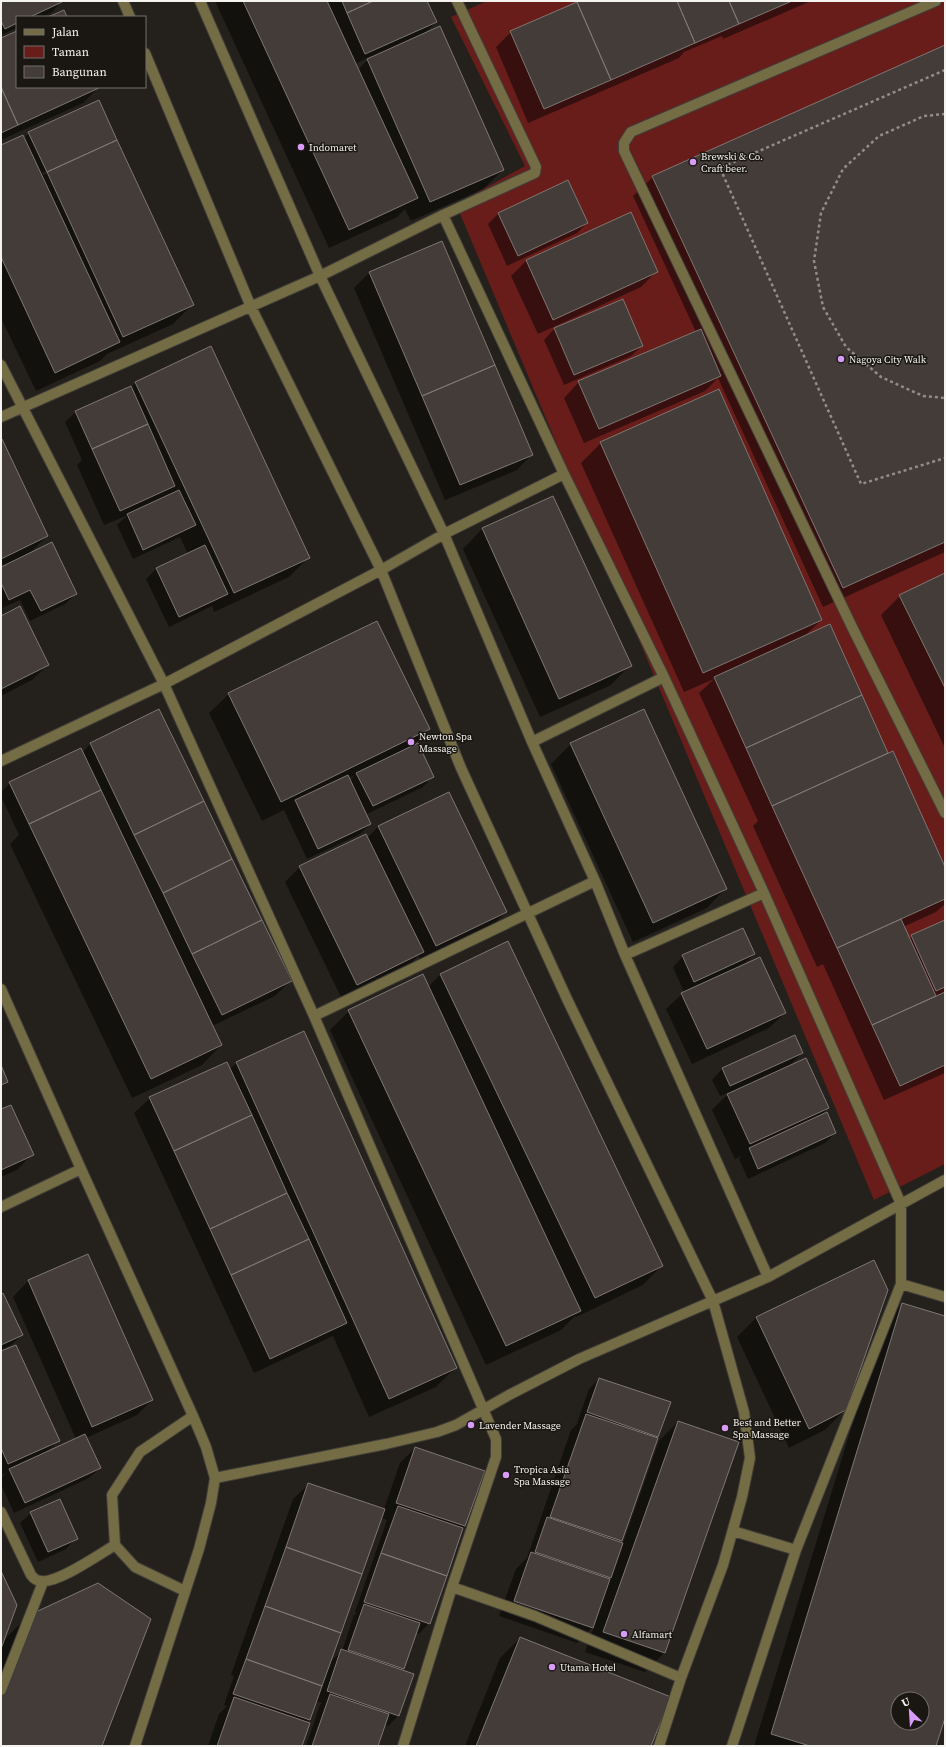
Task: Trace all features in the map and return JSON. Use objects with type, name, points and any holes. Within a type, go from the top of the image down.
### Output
[{"type":"street","points":[[123,1],[130,16]]},
{"type":"street","points":[[200,1],[320,276],[444,534],[532,742],[595,881],[625,955],[768,1276]]},
{"type":"street","points":[[1,417],[320,276],[443,215],[532,175],[536,171],[536,167],[457,1]]},
{"type":"street","points":[[936,1],[631,132],[624,143],[624,151],[853,628],[945,813]]},
{"type":"street","points":[[146,55],[251,307],[381,570],[461,768],[567,999],[713,1301],[744,1412],[750,1458],[733,1531],[723,1565],[681,1678],[662,1745]]},
{"type":"street","points":[[443,215],[564,474],[664,677],[764,894],[901,1204],[901,1284],[796,1550],[732,1746]]},
{"type":"street","points":[[1,365],[164,684],[314,1016],[485,1410],[496,1439],[496,1457],[452,1588],[403,1746]]},
{"type":"street","points":[[1,761],[164,684],[381,570],[444,534],[564,474]]},
{"type":"street","points":[[532,742],[664,677]]},
{"type":"street","points":[[314,1016],[595,881]]},
{"type":"street","points":[[625,955],[764,894]]},
{"type":"street","points":[[1,989],[193,1416],[206,1447],[215,1478],[211,1503],[185,1591],[135,1746]]},
{"type":"street","points":[[1,1207],[81,1169]]},
{"type":"street","points":[[215,1478],[386,1444],[437,1432],[456,1425],[485,1410],[509,1395],[579,1359],[768,1276],[945,1180]]},
{"type":"street","points":[[901,1284],[945,1297]]},
{"type":"street","points":[[185,1591],[135,1567],[115,1545],[112,1495],[140,1452],[193,1416]]},
{"type":"street","points":[[1,1512],[31,1575],[35,1579],[43,1582],[59,1578],[115,1545]]},
{"type":"street","points":[[733,1531],[796,1550]]},
{"type":"street","points":[[1,1690],[43,1582]]},
{"type":"street","points":[[452,1588],[535,1616],[681,1678]]},
{"type":"path","points":[[945,70],[720,168],[861,484],[945,458]]},
{"type":"path","points":[[945,114],[924,116],[879,136],[843,169],[821,213],[814,261],[823,307],[846,347],[881,377],[924,396],[945,398]]},
{"type":"green space","points":[[487,1],[945,1],[945,1164],[874,1200],[456,204],[525,166],[451,17]]},
{"type":"building","points":[[1,1],[62,1],[32,16],[16,16],[16,24],[5,29],[1,21]]},
{"type":"building","points":[[243,1],[327,1],[418,198],[349,230]]},
{"type":"building","points":[[342,1],[373,1],[347,13]]},
{"type":"building","points":[[373,1],[427,1],[437,22],[365,54],[347,13]]},
{"type":"building","points":[[677,1],[695,43],[611,80],[577,2]]},
{"type":"building","points":[[677,1],[729,1],[739,24],[695,43]]},
{"type":"building","points":[[729,1],[792,1],[739,24]]},
{"type":"building","points":[[577,2],[611,80],[544,109],[510,31]]},
{"type":"building","points":[[64,10],[67,16],[50,16]]},
{"type":"building","points":[[440,26],[504,170],[430,202],[367,59]]},
{"type":"building","points":[[16,31],[16,88],[99,88],[18,125],[1,87],[1,38]]},
{"type":"building","name":"Nagoya City Walk","points":[[945,45],[945,542],[843,588],[652,176]]},
{"type":"building","points":[[1,87],[18,125],[1,133]]},
{"type":"building","points":[[99,100],[117,140],[47,172],[28,132]]},
{"type":"building","points":[[23,135],[120,342],[55,373],[1,257],[1,145]]},
{"type":"building","points":[[117,140],[194,305],[123,337],[47,172]]},
{"type":"building","points":[[568,180],[588,223],[518,256],[498,213]]},
{"type":"building","points":[[631,212],[658,272],[553,320],[526,260]]},
{"type":"building","points":[[442,241],[495,365],[422,396],[369,272]]},
{"type":"building","points":[[623,299],[643,346],[574,375],[554,328]]},
{"type":"building","points":[[701,329],[721,376],[599,429],[578,381]]},
{"type":"building","points":[[211,346],[310,558],[234,593],[135,382]]},
{"type":"building","points":[[495,365],[533,455],[460,485],[422,396]]},
{"type":"building","points":[[131,386],[148,424],[92,449],[75,411]]},
{"type":"building","points":[[719,389],[822,620],[703,673],[600,442]]},
{"type":"building","points":[[148,424],[175,486],[120,511],[92,449]]},
{"type":"building","points":[[2,439],[48,536],[1,559],[1,440]]},
{"type":"building","points":[[179,490],[196,525],[143,550],[127,514]]},
{"type":"building","points":[[553,496],[632,666],[559,699],[482,528]]},
{"type":"building","points":[[52,542],[77,594],[41,611],[30,590],[9,600],[1,583],[1,567]]},
{"type":"building","points":[[205,545],[228,594],[179,617],[156,568]]},
{"type":"building","points":[[945,573],[945,688],[899,595]]},
{"type":"building","points":[[20,606],[49,665],[1,689],[1,616]]},
{"type":"building","points":[[377,621],[430,729],[281,802],[228,693]]},
{"type":"building","points":[[830,624],[862,695],[746,748],[714,677]]},
{"type":"building","points":[[862,695],[888,753],[772,806],[746,748]]},
{"type":"building","points":[[159,709],[204,801],[134,835],[90,743]]},
{"type":"building","points":[[644,709],[727,889],[653,923],[570,743]]},
{"type":"building","points":[[418,743],[434,777],[373,806],[356,773]]},
{"type":"building","points":[[81,748],[101,790],[29,824],[9,782]]},
{"type":"building","points":[[893,751],[945,867],[945,899],[837,948],[772,806]]},
{"type":"building","points":[[348,775],[371,824],[318,849],[295,800]]},
{"type":"building","points":[[101,790],[222,1045],[151,1079],[29,824]]},
{"type":"building","points":[[449,792],[507,912],[436,946],[378,826]]},
{"type":"building","points":[[204,801],[232,859],[163,893],[134,835]]},
{"type":"building","points":[[366,834],[424,952],[357,985],[299,866]]},
{"type":"building","points":[[232,859],[262,920],[192,954],[163,893]]},
{"type":"building","points":[[901,919],[936,996],[872,1025],[837,948]]},
{"type":"building","points":[[262,920],[292,981],[222,1015],[192,954]]},
{"type":"building","points":[[945,920],[945,987],[936,991],[911,935]]},
{"type":"building","points":[[743,928],[755,954],[694,982],[682,955]]},
{"type":"building","points":[[508,941],[663,1266],[595,1298],[440,974]]},
{"type":"building","points":[[760,957],[786,1013],[707,1049],[681,993]]},
{"type":"building","points":[[423,974],[581,1311],[506,1346],[348,1010]]},
{"type":"building","points":[[945,992],[945,1065],[900,1086],[872,1025]]},
{"type":"building","points":[[304,1031],[457,1368],[389,1399],[236,1062]]},
{"type":"building","points":[[795,1035],[803,1053],[730,1086],[722,1068]]},
{"type":"building","points":[[806,1058],[829,1108],[750,1144],[727,1094]]},
{"type":"building","points":[[227,1062],[252,1115],[174,1151],[149,1097]]},
{"type":"building","points":[[1,1065],[8,1082],[1,1085]]},
{"type":"building","points":[[11,1105],[34,1155],[1,1170],[1,1109]]},
{"type":"building","points":[[827,1112],[836,1133],[758,1169],[749,1148]]},
{"type":"building","points":[[252,1115],[287,1193],[210,1229],[174,1151]]},
{"type":"building","points":[[287,1193],[309,1239],[231,1275],[210,1229]]},
{"type":"building","points":[[309,1239],[347,1323],[270,1359],[231,1275]]},
{"type":"building","points":[[88,1254],[153,1400],[92,1427],[28,1280]]},
{"type":"building","points":[[874,1260],[888,1290],[846,1410],[809,1429],[756,1317]]},
{"type":"building","points":[[3,1293],[23,1335],[1,1345],[1,1295]]},
{"type":"building","points":[[902,1303],[945,1316],[945,1718],[936,1746],[810,1746],[771,1734]]},
{"type":"building","points":[[16,1345],[60,1441],[8,1464],[1,1448],[1,1351]]},
{"type":"building","points":[[599,1378],[671,1402],[658,1437],[587,1412]]},
{"type":"building","points":[[586,1414],[658,1438],[622,1541],[550,1517]]},
{"type":"building","points":[[678,1421],[739,1442],[665,1653],[603,1632]]},
{"type":"building","points":[[85,1434],[101,1468],[25,1503],[9,1469]]},
{"type":"building","points":[[415,1447],[485,1471],[465,1526],[396,1503]]},
{"type":"building","points":[[308,1483],[385,1509],[362,1574],[286,1547]]},
{"type":"building","points":[[60,1499],[78,1539],[48,1552],[30,1512]]},
{"type":"building","points":[[398,1506],[463,1528],[447,1576],[381,1553]]},
{"type":"building","points":[[547,1517],[623,1543],[611,1578],[535,1552]]},
{"type":"building","points":[[286,1547],[362,1574],[341,1633],[265,1606]]},
{"type":"building","points":[[531,1552],[610,1579],[593,1628],[514,1601]]},
{"type":"building","points":[[381,1553],[447,1576],[430,1624],[364,1602]]},
{"type":"building","points":[[1,1571],[17,1605],[1,1649]]},
{"type":"building","points":[[98,1583],[151,1619],[102,1746],[1,1746],[1,1687],[25,1617]]},
{"type":"building","points":[[364,1604],[420,1623],[404,1669],[348,1650]]},
{"type":"building","points":[[265,1606],[341,1633],[322,1686],[246,1659]]},
{"type":"building","name":"Utama Hotel","points":[[520,1637],[671,1697],[651,1746],[476,1746]]},
{"type":"building","points":[[341,1649],[414,1674],[399,1716],[327,1691]]},
{"type":"building","points":[[246,1659],[322,1686],[310,1720],[233,1694]]},
{"type":"building","points":[[330,1694],[389,1714],[378,1746],[312,1746]]},
{"type":"building","points":[[234,1697],[310,1723],[302,1746],[217,1746]]},
{"type":"place","name":"Indomaret","points":[[301,147]]},
{"type":"place","name":"Brewski & Co. Craft beer.","points":[[693,162]]},
{"type":"place","name":"Nagoya City Walk","points":[[841,359]]},
{"type":"place","name":"Newton Spa Massage","points":[[411,742]]},
{"type":"place","name":"Lavender Massage","points":[[471,1425]]},
{"type":"place","name":"Best and Better Spa Massage","points":[[725,1428]]},
{"type":"place","name":"Tropica Asia Spa Massage","points":[[506,1475]]},
{"type":"place","name":"Alfamart","points":[[624,1634]]},
{"type":"place","name":"Utama Hotel","points":[[552,1667]]}]
